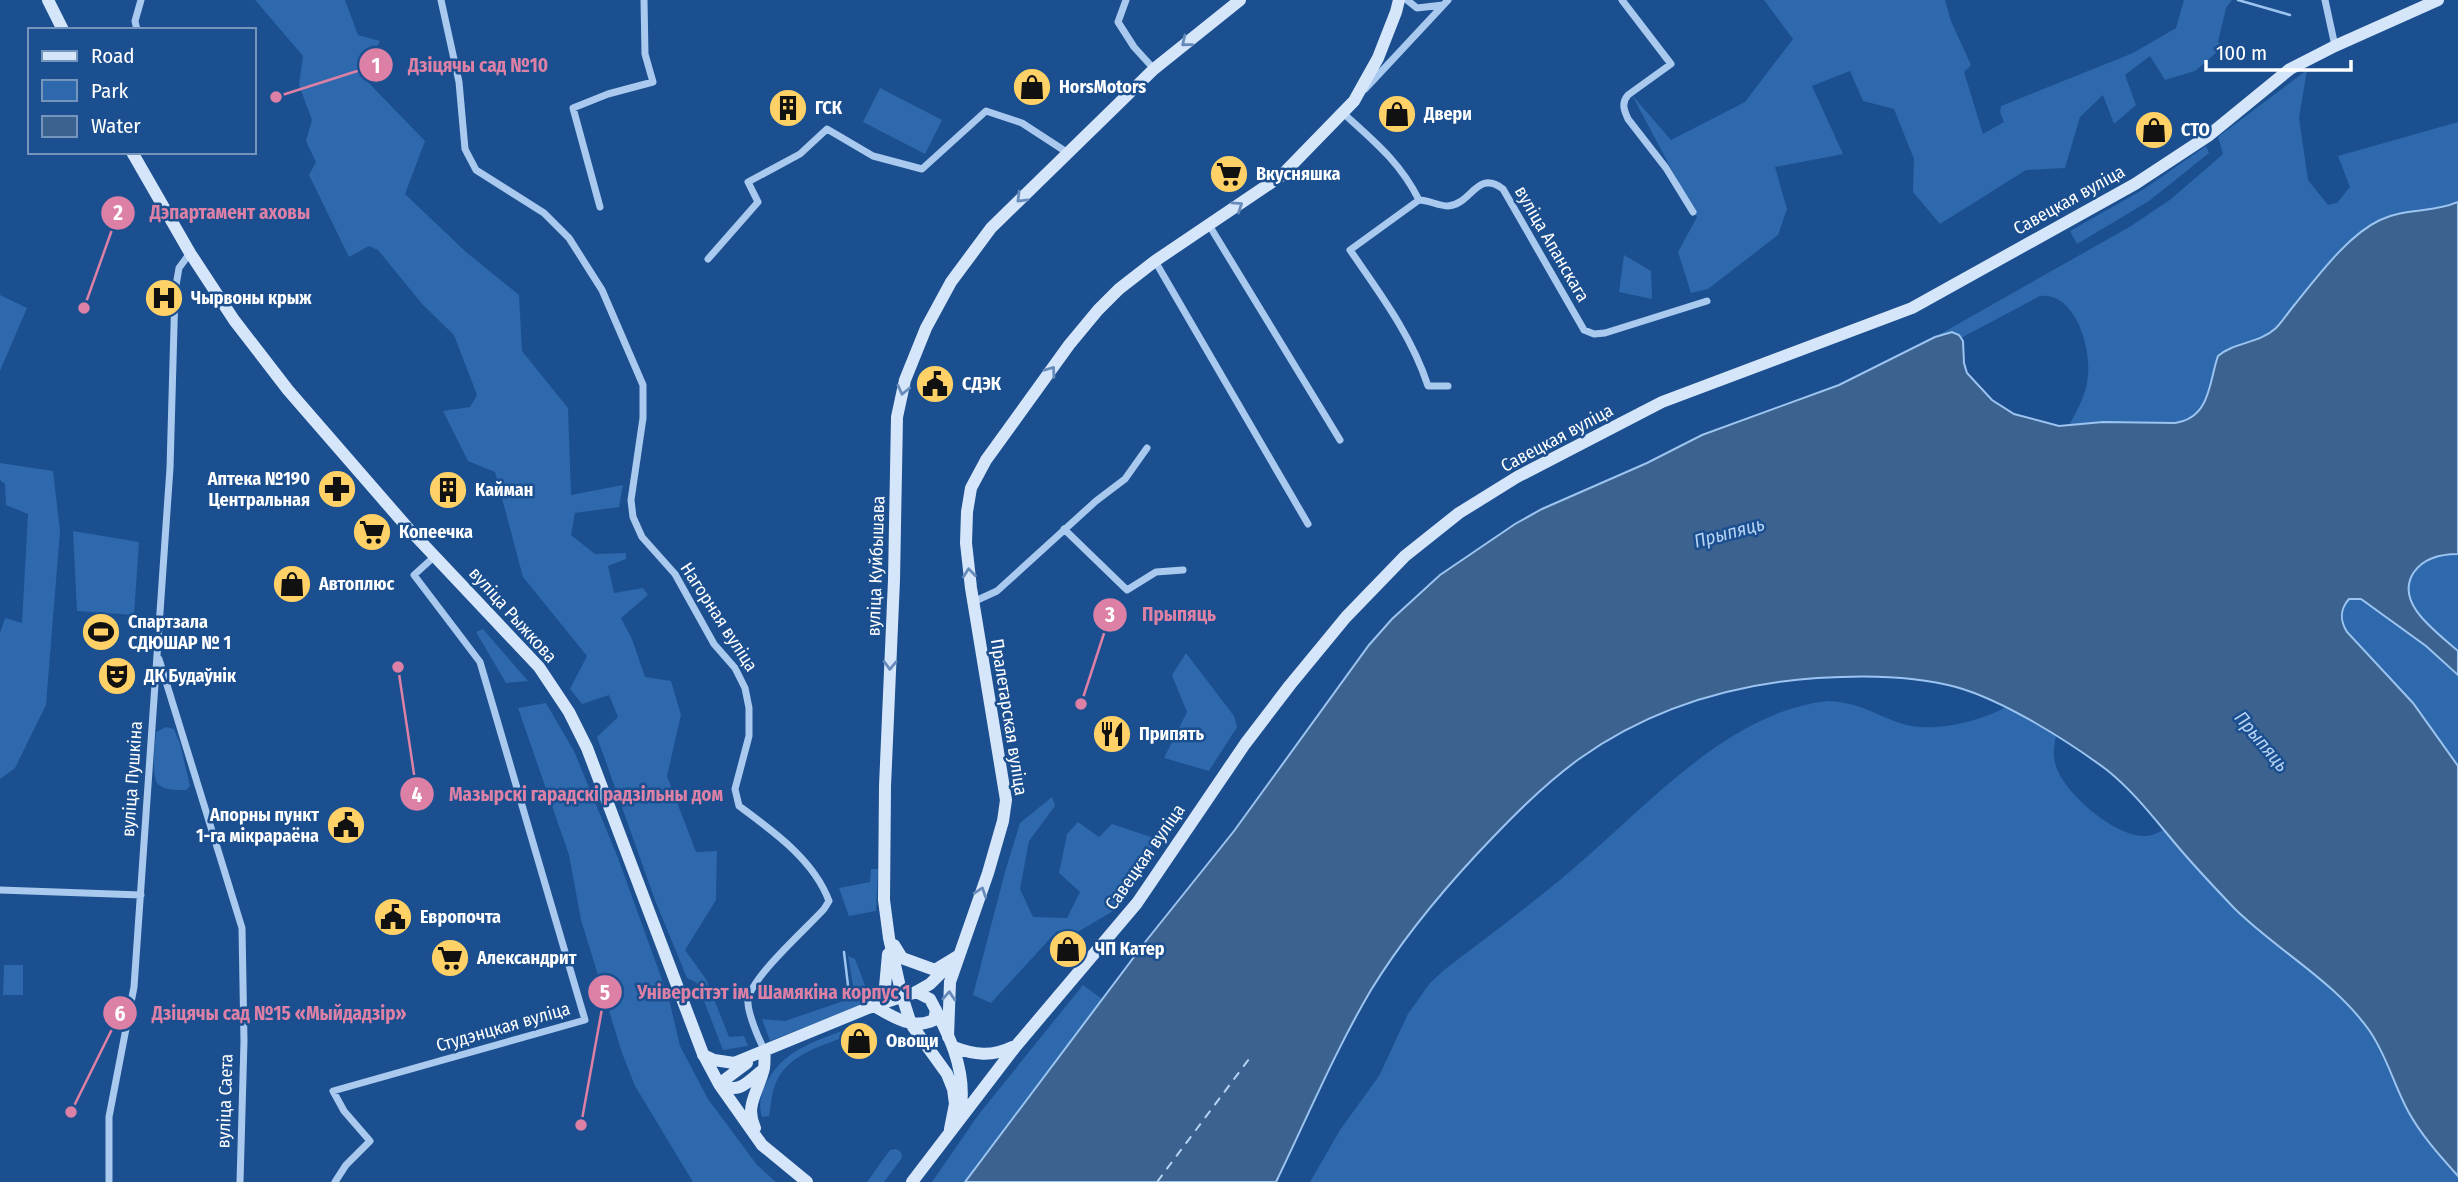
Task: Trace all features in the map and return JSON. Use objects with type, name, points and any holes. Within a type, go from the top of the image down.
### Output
[{"type":"main road","points":[[48,0],[62,28]]},
{"type":"main road","name":"вуліца Куйбышава","points":[[946,1139],[953,1121],[953,1089],[947,1074],[911,1024],[889,938],[884,900],[897,417],[905,380],[926,328],[951,282],[991,228],[1154,69],[1240,0]]},
{"type":"main road","name":"Пралетарская вуліца","points":[[951,1042],[950,982],[988,873],[1003,821],[1006,800],[973,602],[966,543],[971,488],[986,460],[1069,345],[1105,303],[1155,261],[1281,176],[1354,101],[1378,58],[1399,0]]},
{"type":"main road","name":"Савецкая вуліца","points":[[912,1182],[1016,1046],[1136,903],[1245,744],[1346,617],[1405,556],[1459,513],[1517,477],[1661,402],[1912,308],[2135,184],[2208,136],[2290,69],[2438,0]]},
{"type":"main road","name":"вуліца Рыжкова","points":[[133,154],[190,253],[234,320],[288,390],[435,556],[539,667],[569,712],[587,748],[704,1055],[719,1084],[762,1145],[807,1182]]},
{"type":"main road","points":[[874,1006],[886,987],[889,938]]},
{"type":"main road","points":[[889,938],[902,958],[935,970],[958,956]]},
{"type":"main road","name":"Пралетарская вуліца","points":[[916,992],[930,984],[958,956]]},
{"type":"main road","points":[[704,1055],[714,1060],[734,1063],[874,1006],[916,992],[930,999],[936,1010],[951,1042],[962,1082],[960,1117],[946,1139]]},
{"type":"main road","points":[[874,1006],[911,1024],[925,1025],[934,1020],[936,1010]]},
{"type":"main road","points":[[951,1042],[967,1052],[989,1054],[1001,1053],[1016,1046]]},
{"type":"main road","points":[[762,1145],[750,1118],[750,1102],[764,1069],[765,1051]]},
{"type":"main road","points":[[764,1069],[743,1087],[729,1089],[719,1084],[765,1051]]},
{"type":"main road","points":[[947,1074],[969,1085],[989,1081]]},
{"type":"street","points":[[137,28],[135,21],[141,0]]},
{"type":"street","name":"Нагорная вуліца","points":[[441,0],[458,82],[465,149],[476,170],[544,213],[569,238],[601,290],[643,384],[643,418],[631,500],[633,516],[642,537],[676,574],[714,644],[735,668],[745,688],[749,708],[749,736],[735,789],[739,806],[772,830],[812,871],[829,901],[755,981],[748,1000],[758,1037],[765,1051]]},
{"type":"street","points":[[600,207],[573,108],[608,94],[653,82],[645,54],[644,0]]},
{"type":"street","points":[[1126,0],[1118,22],[1134,47],[1154,69]]},
{"type":"street","points":[[1407,0],[1417,8],[1446,2]]},
{"type":"street","points":[[1622,0],[1671,64],[1628,95],[1623,104],[1624,110],[1666,168],[1693,212]]},
{"type":"street","points":[[2325,0],[2335,46]]},
{"type":"street","points":[[1354,101],[1446,2]]},
{"type":"street","points":[[708,259],[758,202],[748,182],[800,154],[827,130],[873,156],[922,169],[986,111],[1022,123],[1068,153]]},
{"type":"street","points":[[1343,113],[1387,152],[1407,177],[1419,200],[1350,250],[1394,314],[1428,386],[1448,386]]},
{"type":"street","name":"вуліца Апанскага","points":[[1419,200],[1448,206],[1462,200],[1485,182],[1494,182],[1503,189],[1584,330],[1589,333],[1605,333],[1707,301]]},
{"type":"street","points":[[1209,225],[1340,440]]},
{"type":"street","name":"вуліца Пушкіна","points":[[109,1182],[109,1117],[134,987],[141,895],[170,468],[175,291],[178,268],[190,253]]},
{"type":"street","points":[[1155,261],[1308,524]]},
{"type":"street","points":[[973,602],[997,591],[1064,529],[1125,479],[1147,448]]},
{"type":"street","points":[[1064,529],[1127,590],[1156,572],[1183,570]]},
{"type":"street","name":"Студэнцкая вуліца","points":[[335,1182],[346,1165],[370,1142],[344,1111],[333,1091],[585,1020],[480,662],[415,575],[435,556]]},
{"type":"street","name":"вуліца Саета","points":[[158,655],[242,928],[244,1041],[240,1182]]},
{"type":"street","points":[[0,891],[141,895]]},
{"type":"green space","points":[[255,0],[345,0],[358,35],[380,41],[362,76],[425,141],[405,194],[466,252],[519,295],[522,351],[568,408],[571,495],[623,485],[619,507],[575,513],[571,535],[595,554],[626,553],[626,559],[608,566],[614,593],[643,588],[648,595],[621,618],[632,639],[645,677],[671,681],[681,715],[667,776],[696,852],[717,851],[716,900],[685,950],[706,979],[729,1037],[744,1036],[748,1046],[723,1050],[697,983],[687,978],[655,900],[597,737],[618,717],[609,695],[582,704],[570,689],[587,656],[523,577],[495,472],[468,461],[443,411],[470,407],[477,395],[454,335],[423,305],[378,250],[369,246],[349,257],[309,175],[316,162],[306,141],[312,120],[299,85],[303,56]]},
{"type":"green space","points":[[1764,0],[1945,0],[1951,21],[1971,65],[1964,72],[1983,134],[2004,122],[2001,106],[2133,53],[2176,28],[2184,0],[2232,0],[2226,8],[2218,42],[2224,46],[2195,71],[2165,80],[2150,56],[2125,75],[2136,105],[2114,124],[2103,95],[2080,117],[2065,168],[2026,170],[1940,224],[1913,192],[1914,159],[1894,109],[1863,101],[1850,71],[1812,86],[1843,154],[1775,167],[1787,209],[1778,235],[1708,289],[1691,293],[1678,252],[1697,217],[1632,95],[1671,140],[1745,102],[1793,39]]},
{"type":"green space","points":[[2307,70],[2299,118],[2308,180],[2328,205],[2337,203],[2350,187],[2338,156],[2458,122],[2458,766],[2413,703],[2347,632],[2342,622],[2176,423],[2103,422],[2069,425],[2084,395],[2088,363],[2087,350],[2078,324],[2063,303],[2052,297],[2040,296],[1961,338],[1959,335],[1935,337],[2131,226],[2171,199],[2223,154],[2218,137]]},
{"type":"green space","points":[[880,88],[942,120],[925,154],[863,122]]},
{"type":"green space","points":[[2206,146],[2209,153],[2149,201],[2077,244],[2070,231],[2144,189]]},
{"type":"green space","points":[[1624,255],[1651,271],[1652,299],[1619,292]]},
{"type":"green space","points":[[0,295],[27,308],[0,371]]},
{"type":"green space","points":[[0,463],[53,471],[60,531],[46,705],[15,768],[0,779],[0,633],[5,618],[22,623],[28,514],[6,505],[5,484],[0,480]]},
{"type":"green space","points":[[73,531],[139,542],[134,615],[77,611]]},
{"type":"green space","points":[[483,629],[528,681],[506,683],[476,632]]},
{"type":"green space","points":[[1186,653],[1234,716],[1237,727],[1209,771],[1164,758],[1187,712],[1172,675]]},
{"type":"green space","points":[[1828,701],[1866,709],[1900,723],[1925,727],[1969,722],[2006,707],[2056,736],[2055,763],[2078,799],[2118,829],[2147,836],[2164,830],[2239,912],[2321,979],[2355,1013],[2371,1032],[2408,1112],[2422,1134],[2458,1176],[2458,1182],[1310,1182],[1340,1130],[1379,1076],[1408,1014],[1430,983],[1444,970],[1558,881],[1660,791],[1723,742],[1757,723],[1792,709]]},
{"type":"green space","points":[[546,703],[574,751],[618,858],[669,999],[680,1046],[708,1099],[757,1165],[776,1182],[693,1182],[635,1086],[622,1053],[581,920],[569,855],[518,708]]},
{"type":"green space","points":[[166,727],[174,729],[180,744],[190,786],[186,790],[164,788],[156,780],[156,732]]},
{"type":"green space","points":[[1052,797],[1055,806],[1029,841],[1020,889],[1033,917],[1067,918],[1080,892],[1059,873],[1067,834],[1078,822],[1099,837],[1112,824],[1157,839],[1115,910],[1069,937],[1057,931],[991,1003],[973,995],[1005,872],[1020,823]]},
{"type":"green space","points":[[871,869],[878,869],[876,911],[849,916],[839,888],[870,882]]},
{"type":"green space","points":[[848,956],[855,959],[871,1001],[770,1041],[762,1019],[785,1021],[855,997]]},
{"type":"green space","points":[[4,965],[23,965],[23,995],[3,995]]},
{"type":"green space","points":[[1083,985],[1102,999],[964,1182],[932,1182],[979,1114]]},
{"type":"green space","points":[[852,1027],[855,1033],[807,1052],[787,1067],[774,1088],[769,1116],[762,1117],[760,1102],[764,1089],[784,1060],[804,1046]]},
{"type":"green space","points":[[890,1150],[901,1152],[902,1158],[884,1182],[867,1182]]},
{"type":"water","points":[[2458,202],[2458,554],[2439,556],[2418,567],[2409,584],[2409,595],[2421,616],[2458,651],[2458,675],[2426,646],[2361,599],[2349,599],[2342,615],[2347,632],[2413,703],[2458,766],[2458,1176],[2413,1120],[2375,1039],[2355,1012],[2235,909],[2134,795],[2107,770],[2035,722],[1974,693],[1922,680],[1869,676],[1785,681],[1692,702],[1606,741],[1552,781],[1462,870],[1395,954],[1345,1037],[1276,1182],[965,1182],[1146,941],[1234,831],[1369,645],[1392,619],[1440,575],[1515,524],[1702,435],[1839,385],[1935,337],[1952,332],[1959,335],[1963,341],[1967,373],[1992,400],[2014,414],[2059,426],[2103,422],[2175,423],[2187,420],[2196,414],[2207,397],[2218,356],[2276,328],[2356,235],[2390,216]]},
{"type":"waterway","points":[[2238,0],[2290,15]]},
{"type":"waterway","points":[[844,952],[849,994]]},
{"type":"ferry route","points":[[1157,1182],[1252,1055]]},
{"type":"place","name":"HorsMotors","points":[[1032,87]]},
{"type":"place","name":"Дзіцячы сад №10","points":[[276,97]]},
{"type":"place","name":"ГСК","points":[[788,108]]},
{"type":"place","name":"Двери","points":[[1397,114]]},
{"type":"place","name":"СТО","points":[[2154,130]]},
{"type":"place","name":"Вкусняшка","points":[[1229,174]]},
{"type":"place","name":"Чырвоны крыж","points":[[164,298]]},
{"type":"place","name":"Дэпартамент аховы","points":[[84,308]]},
{"type":"place","name":"СДЭК","points":[[935,384]]},
{"type":"place","name":"Аптека №190 Центральная","points":[[337,489]]},
{"type":"place","name":"Кайман","points":[[448,490]]},
{"type":"place","name":"Копеечка","points":[[372,532]]},
{"type":"place","name":"Автоплюс","points":[[292,584]]},
{"type":"place","name":"Спартзала СДЮШАР № 1","points":[[101,632]]},
{"type":"place","name":"Мазырскі гарадскі радзільны дом","points":[[398,667]]},
{"type":"place","name":"ДК Будаўнік","points":[[117,676]]},
{"type":"place","name":"Прыпяць","points":[[1081,704]]},
{"type":"place","name":"Припять","points":[[1112,734]]},
{"type":"place","name":"Апорны пункт 1-га мікрараёна","points":[[346,825]]},
{"type":"place","name":"Европочта","points":[[393,917]]},
{"type":"place","name":"ЧП Катер","points":[[1068,949]]},
{"type":"place","name":"Александрит","points":[[450,958]]},
{"type":"place","name":"Овощи","points":[[859,1041]]},
{"type":"place","name":"Дзіцячы сад №15 «Мыйдадзір»","points":[[71,1112]]},
{"type":"place","name":"Універсітэт ім. Шамякіна корпус 1","points":[[581,1125]]}]
